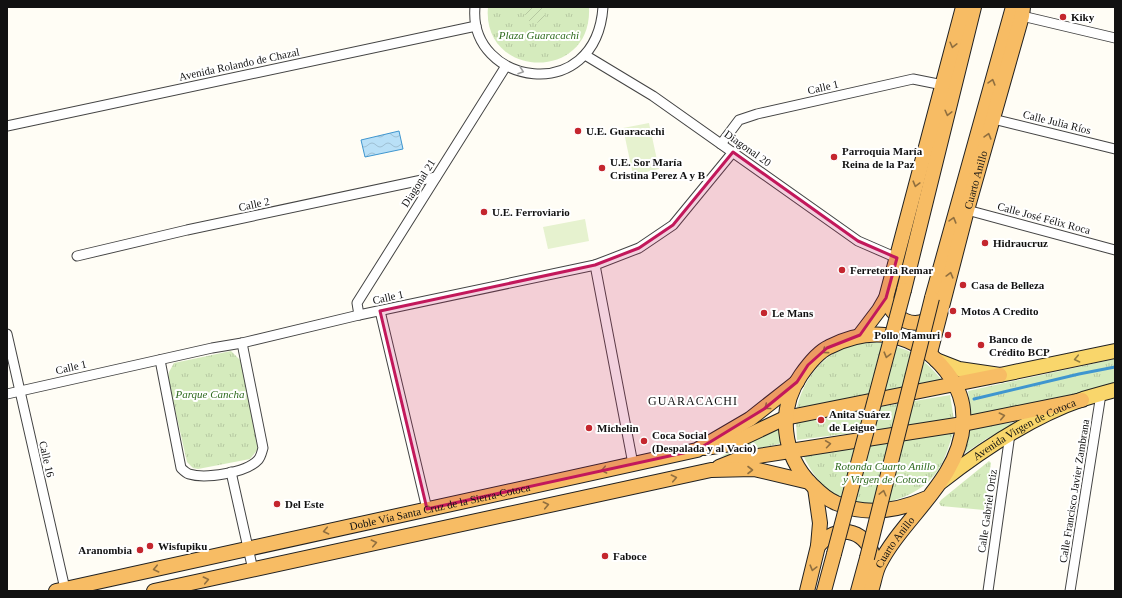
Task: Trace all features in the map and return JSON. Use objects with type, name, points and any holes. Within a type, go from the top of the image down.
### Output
[{"type":"highway","points":[[860,335],[886,298],[963,7]]},
{"type":"highway","points":[[824,591],[904,290],[974,7]]},
{"type":"highway","points":[[858,591],[937,300],[1019,10]]},
{"type":"highway","name":"Cuarto Anillo","points":[[933,357],[937,300],[967,210],[993,119],[1019,10]]},
{"type":"highway","points":[[886,298],[888,307],[894,314],[902,320],[912,323],[922,322],[931,318],[938,312],[937,300]]},
{"type":"highway","points":[[878,334],[895,336],[912,342],[933,357],[956,385],[963,404],[963,424],[953,463],[940,483],[927,498],[908,506],[888,510],[866,511],[836,503],[824,497],[812,485],[797,465],[790,450],[786,434],[785,418],[789,399],[797,382],[808,365],[827,348],[846,339],[860,335],[878,334]]},
{"type":"highway","points":[[697,450],[730,444],[785,418],[1000,375]]},
{"type":"highway","name":"Doble Vía Santa Cruz de la Sierra-Cotoca","points":[[60,590],[697,450],[750,420],[797,382]]},
{"type":"highway","points":[[711,470],[739,459],[963,424],[1082,400]]},
{"type":"highway","name":"Doble Vía Santa Cruz de la Sierra-Cotoca","points":[[154,591],[184,588],[254,570],[711,470],[754,469],[812,485]]},
{"type":"highway","points":[[807,591],[818,546],[820,522],[812,485]]},
{"type":"highway","name":"Cuarto Anillo","points":[[871,591],[878,567],[907,523],[927,498]]},
{"type":"highway","points":[[818,546],[824,539],[832,534],[842,531],[851,532],[860,536],[867,542],[878,567]]},
{"type":"main road","points":[[933,357],[959,369],[1000,375],[1115,351]]},
{"type":"main road","name":"Avenida Virgen de Cotoca","points":[[940,483],[971,459],[1010,434],[1082,400],[1115,390]]},
{"type":"street","points":[[475,7],[476,26],[482,42],[493,55],[506,66],[526,74],[548,74],[568,68],[585,55],[596,41],[602,24],[603,7]]},
{"type":"street","points":[[1019,10],[1115,38]]},
{"type":"street","name":"Avenida Rolando de Chazal","points":[[7,126],[476,26]]},
{"type":"street","name":"Diagonal 20","points":[[585,55],[653,96],[858,240],[897,258]]},
{"type":"street","name":"Diagonal 21","points":[[359,315],[357,303],[506,66]]},
{"type":"street","name":"Calle 1","points":[[721,144],[739,120],[757,114],[913,79],[943,85]]},
{"type":"street","name":"Calle Julia Ríos","points":[[993,119],[1115,149]]},
{"type":"street","name":"Calle 1","points":[[7,394],[242,343],[359,315],[595,265],[639,248],[673,225],[734,152]]},
{"type":"street","name":"Calle 2","points":[[77,256],[187,230],[436,177]]},
{"type":"street","name":"Calle José Félix Roca","points":[[967,210],[1115,250]]},
{"type":"street","points":[[595,265],[633,464]]},
{"type":"street","points":[[380,311],[427,509]]},
{"type":"street","name":"Calle 16","points":[[7,334],[60,590]]},
{"type":"street","points":[[160,360],[181,468],[188,474],[209,475],[231,472],[242,469],[258,460],[263,448],[242,343]]},
{"type":"street","name":"Calle Francisco Javier Zambrana","points":[[1070,591],[1101,394]]},
{"type":"street","name":"Calle Gabriel Ortiz","points":[[988,591],[1010,434]]},
{"type":"street","points":[[231,472],[254,570]]},
{"type":"highlighted area","points":[[733,152],[858,241],[897,258],[886,298],[860,335],[827,348],[808,365],[797,382],[764,409],[697,450],[427,509],[380,311],[595,265],[639,248],[673,225]]},
{"type":"green space","name":"Plaza Guaracachi","points":[[488,7],[589,7],[586,32],[574,49],[557,59],[537,62],[518,59],[501,48],[490,31]]},
{"type":"green space","points":[[526,7],[544,7],[545,17],[537,23],[530,22],[525,16]]},
{"type":"green space","points":[[649,123],[659,169],[633,175],[623,128]]},
{"type":"green space","points":[[585,219],[589,241],[548,249],[543,227]]},
{"type":"green space","points":[[876,342],[898,347],[914,354],[927,364],[943,381],[797,408],[804,387],[809,378],[823,361],[842,350],[858,344]]},
{"type":"green space","name":"Parque Cancha","points":[[231,351],[241,361],[258,449],[250,459],[198,469],[193,468],[187,462],[168,378],[169,372],[174,363]]},
{"type":"green space","points":[[1115,359],[1115,385],[971,416],[968,391]]},
{"type":"green space","name":"Rotonda Cuarto Anillo y Virgen de Cotoca","points":[[950,395],[954,420],[797,440],[796,421]]},
{"type":"green space","points":[[1018,422],[986,439],[965,453],[970,428]]},
{"type":"green space","points":[[780,426],[783,443],[720,457]]},
{"type":"green space","name":"Rotonda Cuarto Anillo y Virgen de Cotoca","points":[[953,433],[942,464],[935,475],[921,488],[911,494],[887,502],[862,503],[850,501],[833,493],[817,478],[802,453]]},
{"type":"green space","points":[[989,461],[991,463],[984,510],[941,506],[939,503],[941,500]]},
{"type":"water","points":[[399,131],[403,149],[365,157],[361,140]]},
{"type":"waterway","points":[[974,399],[1115,367]]},
{"type":"place","name":"Kiky","points":[[1063,17]]},
{"type":"place","name":"U.E. Guaracachi","points":[[578,131]]},
{"type":"place","name":"Parroquia María Reina de la Paz","points":[[834,157]]},
{"type":"place","name":"U.E. Sor María Cristina Perez A y B","points":[[602,168]]},
{"type":"place","name":"U.E. Ferroviario","points":[[484,212]]},
{"type":"place","name":"Hidraucruz","points":[[985,243]]},
{"type":"place","name":"Ferretería Remar","points":[[842,270]]},
{"type":"place","name":"Casa de Belleza","points":[[963,285]]},
{"type":"place","name":"Motos A Credito","points":[[953,311]]},
{"type":"place","name":"Le Mans","points":[[764,313]]},
{"type":"place","name":"Pollo Mamuri","points":[[948,335]]},
{"type":"place","name":"Banco de Crédito BCP","points":[[981,345]]},
{"type":"place","name":"Anita Suárez de Leigue","points":[[821,420]]},
{"type":"place","name":"Michelin","points":[[589,428]]},
{"type":"place","name":"Coca Social (Despalada y al Vacio)","points":[[644,441]]},
{"type":"place","name":"Del Este","points":[[277,504]]},
{"type":"place","name":"Wisfupiku","points":[[150,546]]},
{"type":"place","name":"Aranombia","points":[[140,550]]},
{"type":"place","name":"Faboce","points":[[605,556]]},
{"type":"district","name":"GUARACACHI","points":[[693,401]]}]
